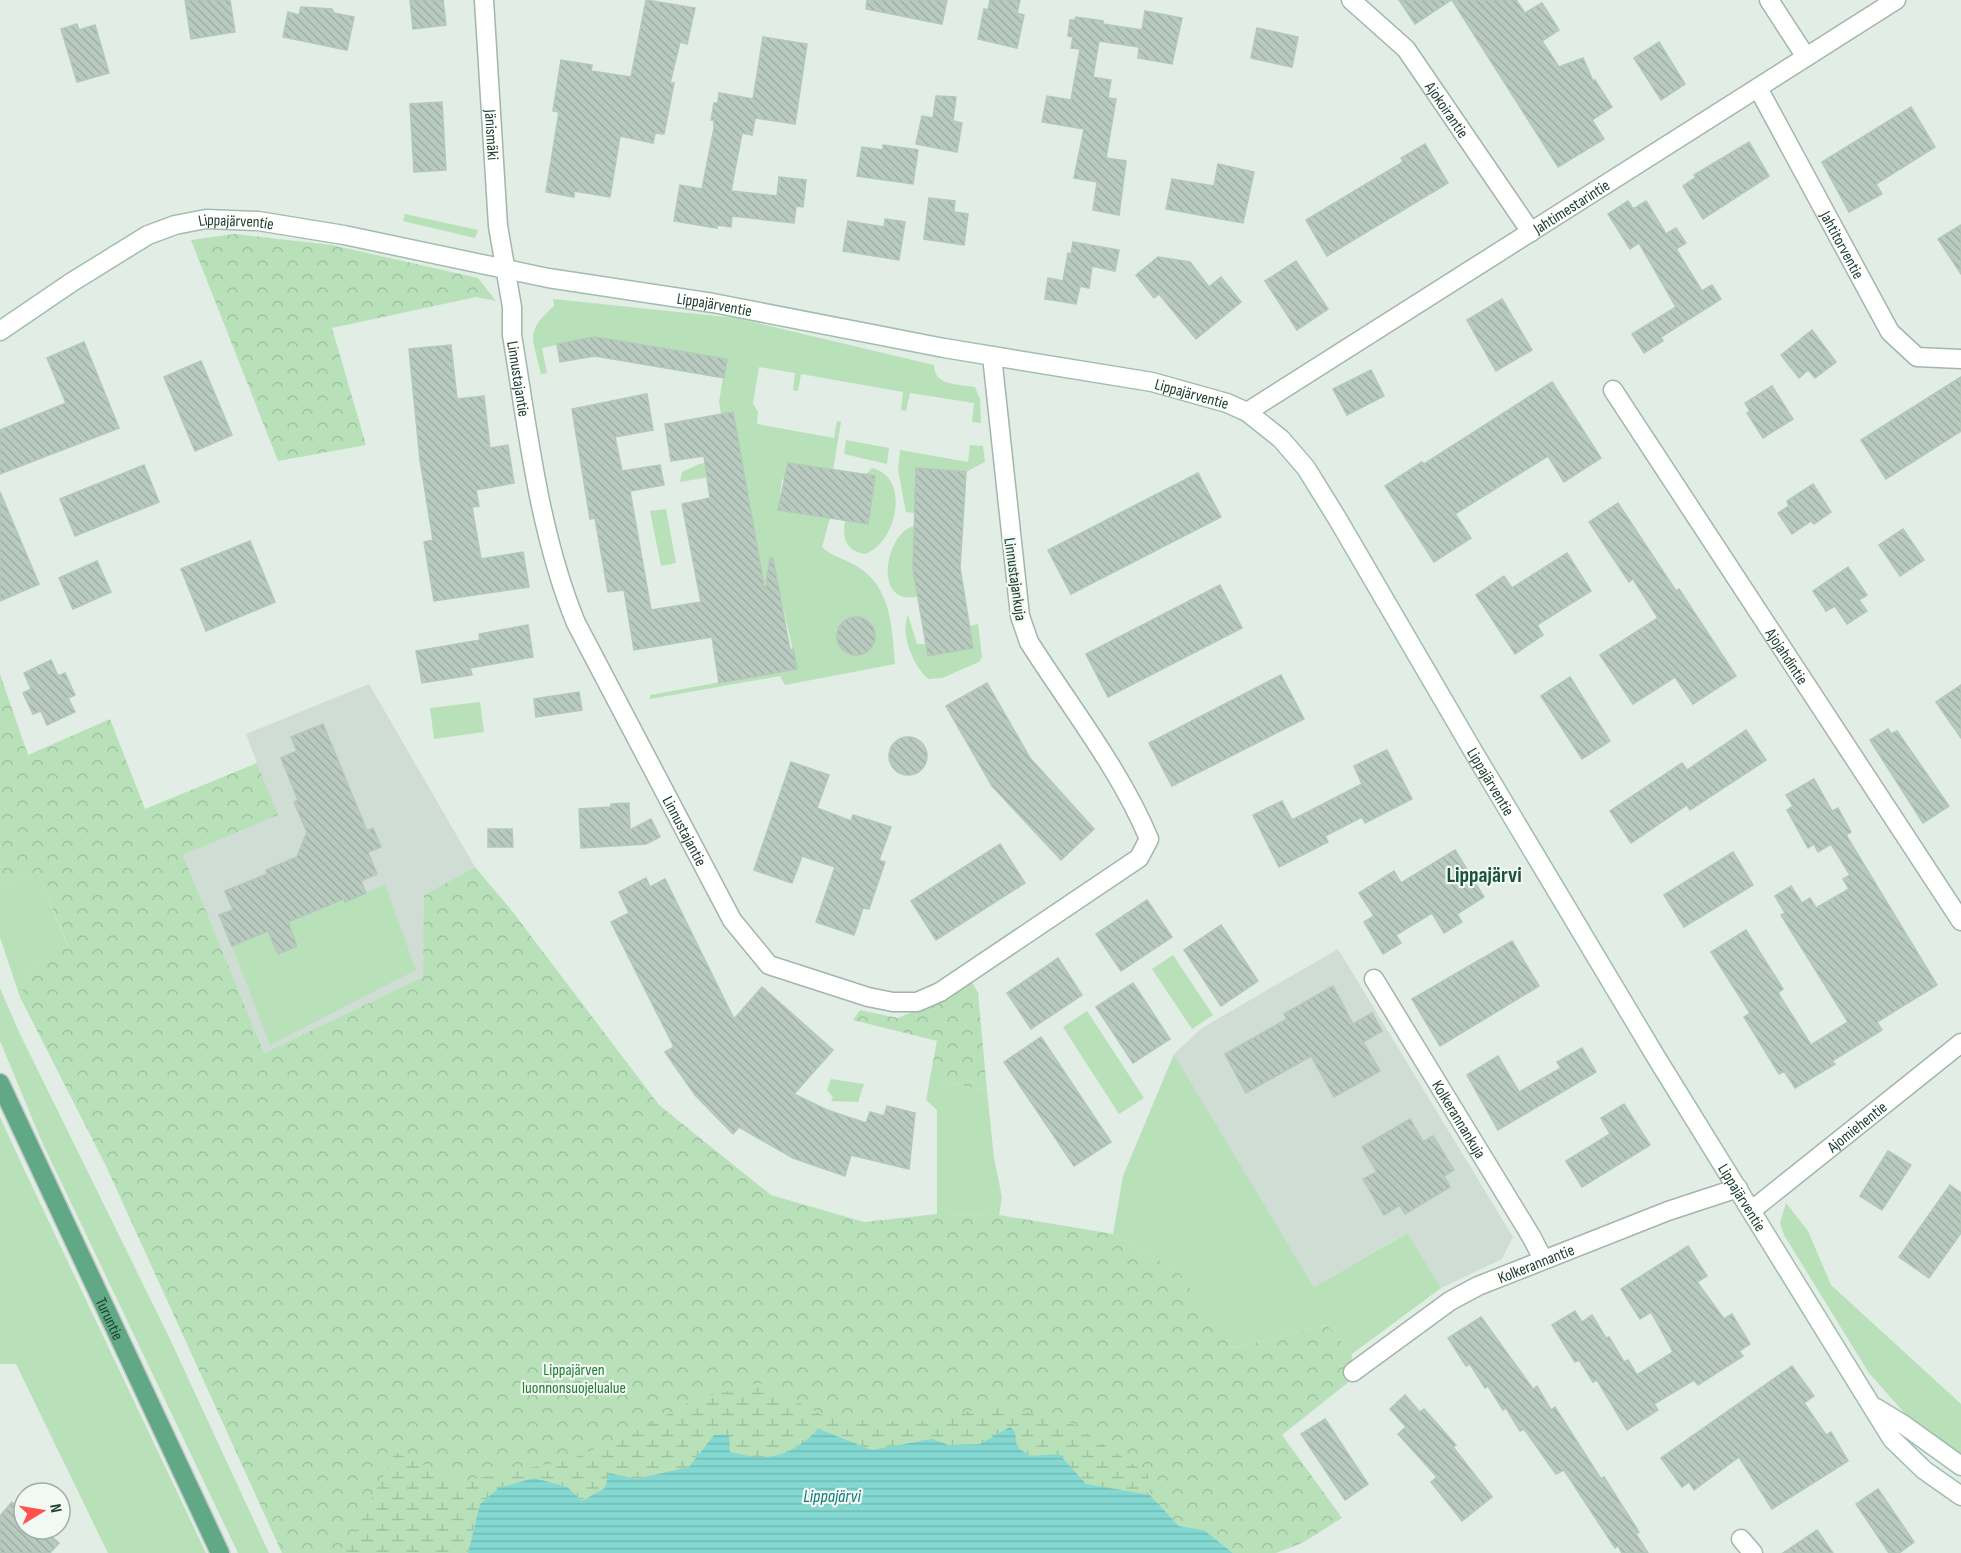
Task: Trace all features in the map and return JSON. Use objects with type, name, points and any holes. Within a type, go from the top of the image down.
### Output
[{"type":"main road","name":"Turuntie","points":[[0,1083],[220,1553]]},
{"type":"street","name":"Jänismäki","points":[[484,0],[498,226],[505,268]]},
{"type":"street","name":"Ajokoirantie","points":[[1351,0],[1406,49],[1531,232]]},
{"type":"street","points":[[1769,0],[1806,57]]},
{"type":"street","name":"Jahtimestarintie","points":[[1247,412],[1896,0]]},
{"type":"street","name":"Jahtitorventie","points":[[1758,88],[1890,332],[1917,357],[1961,359]]},
{"type":"street","name":"Lippajärventie","points":[[0,331],[72,282],[148,235],[175,225],[206,219],[258,221],[548,278],[713,303],[993,356],[1152,382],[1227,403],[1247,412],[1281,439],[1306,468],[1650,1047],[1875,1408],[1892,1439],[1924,1470],[1961,1497]]},
{"type":"street","name":"Linnustajantie","points":[[505,268],[512,307],[512,335],[528,432],[542,505],[564,595],[576,623],[732,920],[769,965],[868,997],[893,1002],[917,1002],[940,992],[1139,858],[1149,839]]},
{"type":"street","name":"Linnustajankuja","points":[[993,356],[1017,593],[1023,629],[1029,642],[1120,783],[1149,839]]},
{"type":"street","name":"Ajojahdintie","points":[[1613,390],[1961,921]]},
{"type":"street","name":"Kolkerannankuja","points":[[1374,979],[1532,1236],[1542,1259]]},
{"type":"street","name":"Ajomiehentie","points":[[1752,1210],[1961,1043]]},
{"type":"street","name":"Kolkerannantie","points":[[1353,1372],[1450,1300],[1542,1259],[1738,1188]]},
{"type":"street","name":"Lippajärventie","points":[[1875,1408],[1904,1425],[1961,1466]]},
{"type":"street","points":[[1741,1539],[1753,1553]]},
{"type":"shaded area","points":[[369,684],[475,867],[425,895],[423,977],[264,1053],[183,855],[277,815],[246,734]]},
{"type":"shaded area","points":[[1338,949],[1513,1237],[1502,1259],[1441,1288],[1406,1233],[1314,1287],[1174,1054],[1202,1028]]},
{"type":"green space","points":[[405,214],[478,230],[475,238],[403,221]]},
{"type":"green space","points":[[235,234],[332,245],[478,278],[496,301],[476,297],[332,328],[366,445],[278,461],[191,240]]},
{"type":"green space","points":[[553,299],[736,318],[934,365],[935,372],[942,380],[975,387],[980,399],[981,423],[972,422],[974,403],[910,393],[906,411],[901,410],[903,392],[801,374],[798,391],[793,390],[795,373],[759,367],[753,403],[758,412],[757,424],[834,438],[837,421],[841,422],[833,470],[788,463],[785,480],[782,479],[778,510],[830,518],[822,547],[858,567],[878,586],[891,623],[895,664],[785,685],[780,676],[650,699],[650,695],[797,668],[777,581],[716,593],[715,572],[760,564],[744,471],[680,482],[682,472],[699,464],[714,461],[713,454],[740,449],[733,413],[721,414],[719,402],[726,360],[595,337],[542,348],[547,373],[541,374],[533,337],[538,323],[554,306]],"holes":[[[855,617],[872,625],[874,638],[870,648],[860,655],[847,654],[837,640],[838,631],[842,625]]]},
{"type":"green space","points":[[846,440],[889,448],[887,464],[844,454]]},
{"type":"green space","points":[[970,445],[983,446],[985,462],[966,472],[916,468],[916,513],[906,512],[898,470],[900,450],[968,462]]},
{"type":"green space","points":[[872,468],[884,474],[892,484],[895,510],[892,524],[885,537],[876,548],[865,554],[850,547],[845,538],[844,527],[845,521],[868,524],[875,477],[865,475]]},
{"type":"green space","points":[[666,509],[676,563],[661,566],[650,511]]},
{"type":"green space","points":[[915,526],[918,597],[906,597],[895,592],[890,584],[889,560],[898,538],[906,530]]},
{"type":"green space","points":[[908,615],[917,644],[926,644],[928,656],[973,648],[970,626],[978,624],[982,657],[979,662],[942,678],[928,679],[917,666],[909,649],[906,631]]},
{"type":"green space","name":"Lippajärven luonnonsuojelualue","points":[[0,674],[28,755],[110,719],[145,809],[257,763],[278,815],[183,855],[264,1053],[423,977],[424,895],[475,867],[512,911],[659,1105],[771,1195],[864,1222],[937,1214],[999,1215],[1113,1234],[1178,1271],[1234,1348],[1327,1325],[1352,1354],[1350,1381],[1282,1435],[1342,1518],[1302,1543],[1276,1553],[1233,1553],[1204,1530],[1179,1526],[1150,1495],[480,1504],[468,1553],[282,1553],[106,1166],[20,997],[33,961],[68,946],[37,872],[0,887]]},
{"type":"green space","points":[[480,702],[484,732],[434,739],[430,708]]},
{"type":"green space","points":[[37,872],[68,947],[33,961],[20,997],[0,937],[0,887]]},
{"type":"green space","points":[[385,885],[416,970],[270,1045],[232,946],[268,931],[279,954],[297,946],[288,922]]},
{"type":"green space","points":[[1173,955],[1213,1015],[1192,1029],[1152,969]]},
{"type":"green space","points":[[972,982],[978,993],[987,1091],[930,1078],[937,1041],[853,1020],[860,1010],[898,1018],[955,993]]},
{"type":"green space","points":[[0,988],[19,1032],[169,1337],[269,1553],[238,1553],[42,1142],[0,1041]]},
{"type":"green space","points":[[1087,1011],[1144,1098],[1119,1114],[1063,1027]]},
{"type":"green space","points":[[1174,1054],[1314,1287],[1407,1233],[1441,1288],[1352,1354],[1327,1325],[1233,1348],[1178,1271],[1113,1234],[1123,1176]]},
{"type":"green space","points":[[930,1078],[987,1091],[994,1158],[1002,1197],[999,1215],[937,1214],[937,1110],[926,1100]]},
{"type":"green space","points":[[831,1079],[864,1084],[858,1102],[831,1101],[833,1097],[827,1090]]},
{"type":"green space","points":[[0,1117],[206,1553],[108,1553],[16,1364],[0,1364]]},
{"type":"green space","points":[[1786,1203],[1808,1231],[1831,1285],[1961,1404],[1961,1458],[1908,1417],[1869,1373],[1784,1235],[1780,1223]]},
{"type":"green space","points":[[760,1383],[830,1419],[918,1422],[993,1406],[1065,1419],[1148,1474],[1150,1495],[1086,1484],[1059,1454],[1030,1456],[1017,1447],[1015,1432],[1010,1427],[980,1444],[949,1445],[932,1439],[872,1450],[819,1430],[798,1449],[761,1459],[730,1452],[689,1467],[636,1479],[609,1473],[605,1488],[582,1501],[567,1487],[480,1504],[468,1553],[345,1553],[395,1452],[459,1482],[569,1460],[636,1431],[696,1399]]},
{"type":"water","name":"Lippajärvi","points":[[1010,1427],[1015,1432],[1017,1447],[1030,1456],[1059,1454],[1086,1484],[1150,1495],[1179,1526],[1204,1530],[1233,1553],[468,1553],[480,1504],[499,1488],[534,1478],[567,1487],[582,1501],[605,1488],[609,1473],[636,1479],[689,1467],[714,1435],[729,1435],[730,1452],[768,1457],[788,1452],[819,1429],[872,1450],[932,1439],[949,1445],[980,1444]]},
{"type":"building","points":[[185,0],[230,0],[235,32],[191,39]]},
{"type":"building","points":[[410,0],[443,0],[446,25],[413,29]]},
{"type":"building","points":[[646,0],[695,8],[687,44],[680,42],[670,83],[674,83],[664,134],[655,133],[653,143],[620,136],[610,197],[574,191],[574,197],[546,192],[559,112],[553,111],[561,60],[592,65],[591,71],[631,77]]},
{"type":"building","points":[[867,0],[947,0],[942,24],[866,9]]},
{"type":"building","points":[[990,0],[1020,0],[1017,13],[1024,15],[1017,48],[978,39],[984,9],[988,10]]},
{"type":"building","points":[[1399,0],[1451,0],[1415,24]]},
{"type":"building","points":[[1452,0],[1516,0],[1525,13],[1542,3],[1559,30],[1542,41],[1559,67],[1583,58],[1593,81],[1595,80],[1612,107],[1592,120],[1604,139],[1558,167]]},
{"type":"building","points":[[301,7],[332,9],[334,13],[354,17],[347,50],[283,37],[288,12],[299,15]]},
{"type":"building","points":[[1145,11],[1182,18],[1172,64],[1138,58],[1139,47],[1099,41],[1093,77],[1111,80],[1108,98],[1116,99],[1106,158],[1126,161],[1119,215],[1093,210],[1097,182],[1074,178],[1084,129],[1042,122],[1047,96],[1071,100],[1080,49],[1071,48],[1073,37],[1068,36],[1070,20],[1075,20],[1076,17],[1142,30]]},
{"type":"building","points":[[77,24],[79,30],[95,25],[109,73],[77,82],[61,29]]},
{"type":"building","points":[[1257,28],[1298,37],[1292,67],[1251,58]]},
{"type":"building","points":[[763,37],[807,44],[795,124],[755,118],[752,135],[742,133],[731,191],[777,196],[779,177],[806,180],[803,207],[796,206],[794,223],[732,216],[731,227],[717,225],[717,228],[674,221],[680,185],[702,189],[714,128],[714,120],[711,120],[714,103],[718,103],[719,93],[753,99]]},
{"type":"building","points":[[1659,42],[1685,84],[1661,100],[1634,58]]},
{"type":"building","points":[[936,96],[956,97],[953,121],[962,123],[957,152],[916,144],[922,116],[933,118]]},
{"type":"building","points":[[442,102],[446,170],[414,172],[410,104]]},
{"type":"building","points":[[1911,107],[1935,147],[1876,184],[1882,194],[1849,212],[1822,162]]},
{"type":"building","points":[[1749,142],[1769,176],[1703,219],[1683,186],[1696,177],[1694,175]]},
{"type":"building","points":[[1425,144],[1448,183],[1327,256],[1306,220],[1403,162],[1401,158]]},
{"type":"building","points":[[883,145],[918,150],[913,184],[857,176],[862,147],[883,150]]},
{"type":"building","points":[[1218,164],[1254,172],[1243,223],[1166,209],[1172,179],[1214,186]]},
{"type":"building","points":[[929,198],[955,201],[954,212],[968,214],[964,245],[924,239]]},
{"type":"building","points":[[1628,201],[1633,209],[1646,201],[1666,234],[1676,228],[1686,243],[1676,249],[1702,291],[1712,285],[1721,299],[1661,337],[1663,341],[1644,353],[1632,334],[1676,307],[1639,243],[1630,249],[1608,214]]},
{"type":"building","points":[[885,219],[905,222],[899,260],[843,251],[848,221],[884,227]]},
{"type":"building","points":[[1961,225],[1961,274],[1938,239]]},
{"type":"building","points":[[1073,242],[1119,250],[1115,271],[1092,266],[1089,288],[1080,286],[1076,304],[1045,299],[1048,278],[1063,281],[1068,253],[1071,254]]},
{"type":"building","points":[[1158,257],[1190,262],[1209,287],[1221,277],[1241,302],[1196,339],[1159,294],[1154,298],[1136,275]]},
{"type":"building","points":[[1296,261],[1328,309],[1297,330],[1265,281]]},
{"type":"building","points":[[1502,299],[1532,350],[1496,371],[1467,320]]},
{"type":"building","points":[[1812,330],[1836,362],[1815,378],[1808,370],[1799,378],[1781,355]]},
{"type":"building","points":[[595,337],[727,359],[724,378],[595,356],[560,362],[557,344]]},
{"type":"building","points":[[84,342],[119,428],[0,474],[0,430],[66,403],[47,358]]},
{"type":"building","points":[[451,345],[457,399],[484,396],[490,448],[508,445],[514,483],[476,490],[479,506],[472,507],[481,559],[523,552],[529,587],[434,601],[424,542],[433,540],[420,460],[409,349]]},
{"type":"building","points":[[201,361],[232,435],[195,451],[164,377]]},
{"type":"building","points":[[1371,370],[1384,396],[1347,415],[1333,389]]},
{"type":"building","points":[[1961,377],[1961,431],[1886,479],[1861,440]]},
{"type":"building","points":[[1552,382],[1601,458],[1564,482],[1548,456],[1455,514],[1471,538],[1434,562],[1385,486],[1422,462],[1424,464]]},
{"type":"building","points":[[1772,386],[1793,419],[1763,438],[1747,413],[1750,411],[1745,403]]},
{"type":"building","points":[[647,394],[653,430],[615,437],[622,471],[660,465],[664,485],[630,491],[651,610],[701,602],[682,504],[710,498],[704,456],[671,461],[665,424],[733,412],[765,591],[770,558],[773,558],[790,650],[793,649],[797,669],[719,683],[712,637],[634,650],[624,590],[608,592],[595,518],[590,519],[572,409]]},
{"type":"building","points":[[788,463],[875,476],[868,524],[778,510]]},
{"type":"building","points":[[144,465],[159,502],[75,536],[60,499]]},
{"type":"building","points":[[916,468],[966,472],[960,568],[973,648],[928,656],[913,569]]},
{"type":"building","points":[[1198,473],[1221,517],[1071,594],[1048,550]]},
{"type":"building","points":[[1813,484],[1831,512],[1814,524],[1811,521],[1792,534],[1778,513],[1789,506],[1787,501]]},
{"type":"building","points":[[0,492],[39,584],[0,601]]},
{"type":"building","points":[[1618,503],[1676,591],[1679,589],[1736,676],[1693,704],[1675,677],[1633,704],[1600,655],[1658,618],[1633,579],[1629,582],[1589,522]]},
{"type":"building","points":[[1903,529],[1924,560],[1900,576],[1879,545]]},
{"type":"building","points":[[250,541],[275,602],[206,631],[181,569]]},
{"type":"building","points":[[1567,553],[1591,591],[1537,625],[1543,635],[1515,654],[1476,595],[1504,576],[1512,588]]},
{"type":"building","points":[[97,561],[111,592],[73,609],[59,578]]},
{"type":"building","points":[[1848,567],[1867,595],[1859,600],[1867,611],[1847,624],[1835,606],[1826,611],[1813,591]]},
{"type":"building","points":[[1220,585],[1242,628],[1108,697],[1086,654]]},
{"type":"building","points":[[856,617],[870,622],[875,636],[870,650],[856,655],[842,650],[837,636],[842,622]]},
{"type":"building","points":[[528,625],[533,657],[470,668],[472,675],[422,683],[416,651],[480,640],[479,634]]},
{"type":"building","points":[[51,660],[58,676],[65,673],[75,695],[68,698],[75,712],[47,725],[41,711],[33,714],[23,693],[31,689],[24,673]]},
{"type":"building","points":[[1281,675],[1304,719],[1172,786],[1149,743]]},
{"type":"building","points":[[1570,677],[1610,741],[1582,759],[1541,696]]},
{"type":"building","points":[[987,683],[1030,758],[1094,829],[1061,860],[992,786],[946,706]]},
{"type":"building","points":[[1961,685],[1961,738],[1936,702]]},
{"type":"building","points":[[579,692],[582,710],[536,717],[534,699]]},
{"type":"building","points":[[323,724],[367,831],[373,828],[381,847],[368,852],[377,874],[361,881],[366,893],[345,902],[344,899],[288,922],[297,946],[278,954],[268,931],[232,946],[219,915],[233,910],[225,891],[267,874],[266,870],[297,857],[307,832],[294,802],[298,800],[281,758],[297,751],[291,737]]},
{"type":"building","points":[[1888,729],[1891,734],[1897,731],[1949,806],[1923,823],[1870,740]]},
{"type":"building","points":[[1746,730],[1766,760],[1690,810],[1687,805],[1631,843],[1610,811],[1682,763],[1687,770]]},
{"type":"building","points":[[908,737],[922,742],[927,756],[922,770],[908,775],[894,770],[889,756],[894,742]]},
{"type":"building","points":[[1387,750],[1412,799],[1365,823],[1362,817],[1325,836],[1328,842],[1279,867],[1253,815],[1282,801],[1292,820],[1362,784],[1354,766]]},
{"type":"building","points":[[791,762],[829,775],[817,808],[851,821],[853,815],[891,827],[879,860],[885,862],[869,909],[863,908],[854,935],[816,922],[835,867],[802,856],[792,883],[754,870]]},
{"type":"building","points":[[1814,779],[1832,811],[1838,808],[1851,832],[1846,835],[1937,985],[1877,1022],[1882,1030],[1832,1061],[1835,1064],[1795,1088],[1784,1071],[1779,1074],[1744,1017],[1750,1013],[1711,952],[1746,930],[1783,989],[1778,993],[1811,1045],[1848,1022],[1781,915],[1785,913],[1775,896],[1791,886],[1802,903],[1810,898],[1816,908],[1849,889],[1843,879],[1850,875],[1831,844],[1818,852],[1814,844],[1808,848],[1787,810],[1793,806],[1786,795]]},
{"type":"building","points":[[629,803],[630,830],[651,819],[660,837],[646,844],[581,848],[579,809],[611,807],[611,804]]},
{"type":"building","points":[[488,829],[512,829],[513,847],[488,847]]},
{"type":"building","points":[[1000,844],[1025,883],[936,940],[911,901]]},
{"type":"building","points":[[1455,850],[1484,897],[1457,914],[1462,922],[1444,933],[1432,913],[1396,935],[1401,943],[1383,954],[1364,922],[1374,916],[1359,893],[1394,871],[1401,883]]},
{"type":"building","points":[[1733,852],[1753,885],[1684,927],[1664,895]]},
{"type":"building","points":[[646,878],[650,887],[665,879],[734,1019],[762,987],[833,1050],[794,1094],[827,1110],[866,1123],[870,1112],[884,1116],[887,1106],[915,1113],[909,1169],[851,1155],[845,1176],[793,1158],[739,1127],[733,1134],[695,1095],[665,1052],[674,1047],[611,922],[629,913],[619,892]]},
{"type":"building","points":[[1147,900],[1172,937],[1121,971],[1096,934]]},
{"type":"building","points":[[1221,925],[1258,981],[1221,1006],[1184,950]]},
{"type":"building","points":[[1512,941],[1539,986],[1440,1046],[1412,999]]},
{"type":"building","points":[[1058,958],[1082,995],[1031,1029],[1007,993]]},
{"type":"building","points":[[1133,983],[1170,1039],[1133,1063],[1096,1007]]},
{"type":"building","points":[[1333,986],[1353,1024],[1372,1013],[1382,1031],[1363,1042],[1380,1071],[1334,1097],[1311,1056],[1246,1093],[1225,1054],[1287,1019],[1284,1014]]},
{"type":"building","points":[[1041,1037],[1111,1142],[1074,1166],[1004,1062]]},
{"type":"building","points":[[1582,1048],[1596,1072],[1498,1130],[1467,1075],[1498,1056],[1519,1092],[1561,1068],[1557,1062]]},
{"type":"building","points":[[1624,1104],[1650,1145],[1582,1187],[1566,1161],[1610,1134],[1601,1118]]},
{"type":"building","points":[[1410,1119],[1423,1142],[1433,1136],[1454,1170],[1444,1176],[1450,1187],[1405,1214],[1400,1205],[1384,1215],[1363,1179],[1377,1172],[1362,1147]]},
{"type":"building","points":[[1888,1151],[1911,1165],[1882,1210],[1860,1196]]},
{"type":"building","points":[[1950,1185],[1961,1193],[1961,1233],[1929,1278],[1899,1257]]},
{"type":"building","points":[[1688,1246],[1707,1276],[1697,1282],[1724,1319],[1732,1314],[1750,1344],[1739,1351],[1743,1356],[1698,1385],[1694,1380],[1654,1404],[1658,1410],[1627,1430],[1597,1380],[1593,1382],[1579,1360],[1575,1362],[1552,1325],[1575,1311],[1582,1322],[1592,1315],[1624,1362],[1628,1360],[1637,1375],[1673,1352],[1651,1312],[1640,1319],[1621,1289]]},
{"type":"building","points":[[1481,1317],[1533,1389],[1537,1386],[1551,1410],[1555,1407],[1601,1479],[1604,1477],[1639,1532],[1636,1534],[1648,1553],[1622,1553],[1618,1546],[1615,1548],[1564,1470],[1556,1474],[1524,1429],[1520,1431],[1506,1408],[1503,1410],[1488,1386],[1485,1388],[1470,1364],[1466,1366],[1448,1338]]},
{"type":"building","points":[[1792,1366],[1814,1396],[1804,1403],[1826,1435],[1831,1432],[1848,1461],[1772,1509],[1739,1457],[1694,1490],[1689,1482],[1682,1487],[1661,1458]]},
{"type":"building","points":[[1405,1395],[1420,1412],[1424,1409],[1456,1445],[1453,1447],[1492,1497],[1462,1521],[1431,1482],[1437,1477],[1398,1434],[1406,1427],[1390,1409]]},
{"type":"building","points":[[1325,1419],[1368,1484],[1345,1500],[1301,1434]]},
{"type":"building","points":[[1878,1489],[1914,1542],[1899,1553],[1889,1553],[1856,1504]]},
{"type":"building","points":[[12,1502],[12,1541],[57,1541],[59,1543],[50,1553],[0,1553],[0,1516]]},
{"type":"building","points":[[1817,1530],[1833,1553],[1783,1553]]},
{"type":"district","name":"Lippajärvi","points":[[1484,874]]}]
